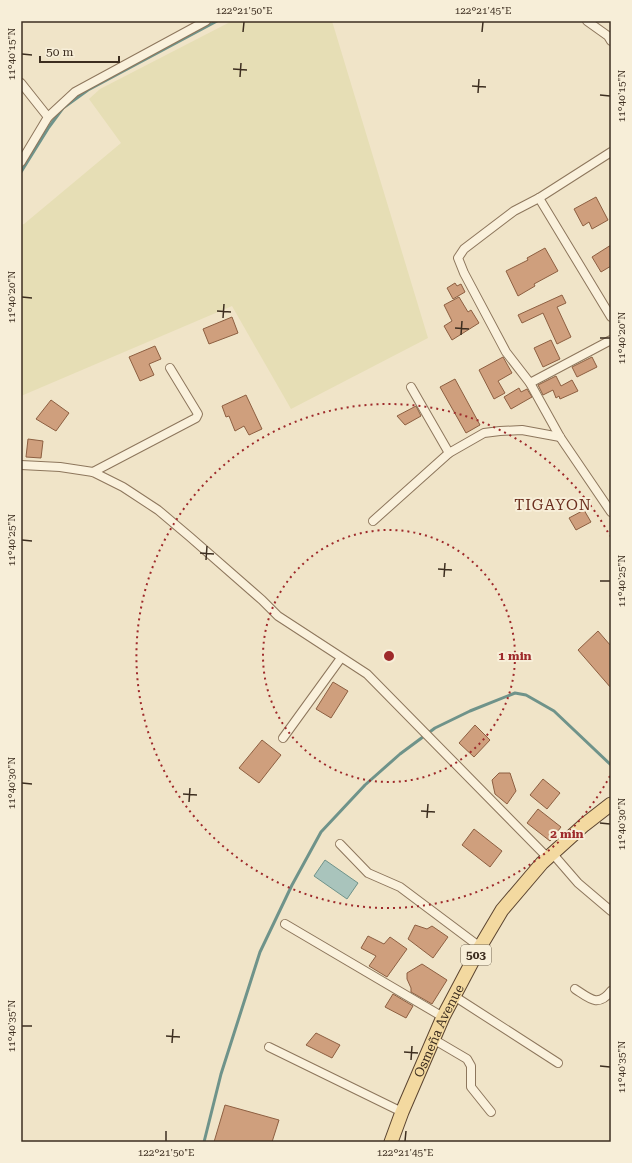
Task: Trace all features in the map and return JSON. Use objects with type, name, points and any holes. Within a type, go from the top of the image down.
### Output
[{"type":"main road","name":"Osmeña Avenue","points":[[391,1142],[402,1112],[443,1017],[480,947],[502,910],[550,855],[584,825],[611,804]]},
{"type":"street","points":[[21,162],[48,117],[75,92],[206,21]]},
{"type":"street","points":[[587,21],[608,36],[611,41]]},
{"type":"street","points":[[21,83],[48,117]]},
{"type":"street","points":[[611,152],[539,198],[514,210],[464,249],[458,258],[464,273],[506,352],[530,383],[560,437],[611,512]]},
{"type":"street","points":[[539,198],[611,317]]},
{"type":"street","points":[[530,383],[611,340]]},
{"type":"street","points":[[92,472],[196,418],[198,414],[170,368]]},
{"type":"street","points":[[411,387],[449,453]]},
{"type":"street","points":[[373,521],[449,453],[484,433],[500,430],[522,430],[560,437]]},
{"type":"street","points":[[21,465],[60,467],[92,472],[123,487],[158,510],[278,616],[367,674],[578,883],[611,911]]},
{"type":"street","points":[[283,738],[341,658]]},
{"type":"street","points":[[340,844],[368,873],[400,887],[480,947]]},
{"type":"street","points":[[285,924],[443,1017]]},
{"type":"street","points":[[574,989],[594,1000],[601,1000],[611,991]]},
{"type":"street","points":[[454,996],[558,1063]]},
{"type":"street","points":[[433,1040],[467,1059],[471,1066],[471,1087],[491,1112]]},
{"type":"street","points":[[269,1047],[402,1112]]},
{"type":"shaded area","points":[[232,21],[332,21],[428,338],[291,409],[232,306],[21,396],[21,225],[121,143],[89,99],[100,89]]},
{"type":"water","points":[[325,860],[358,883],[347,899],[314,876]]},
{"type":"building","points":[[596,197],[608,220],[592,229],[589,222],[583,226],[574,209]]},
{"type":"building","points":[[611,245],[611,266],[601,272],[592,257]]},
{"type":"building","points":[[545,248],[558,271],[534,284],[535,286],[518,296],[506,271],[528,260],[527,258]]},
{"type":"building","points":[[455,283],[457,286],[461,284],[465,292],[453,299],[447,288]]},
{"type":"building","points":[[562,295],[566,303],[557,307],[571,337],[557,344],[543,313],[522,323],[518,315]]},
{"type":"building","points":[[459,297],[468,312],[471,310],[479,323],[452,340],[444,326],[452,321],[444,305]]},
{"type":"building","points":[[232,317],[238,333],[209,344],[203,329]]},
{"type":"building","points":[[551,340],[560,359],[543,367],[534,348]]},
{"type":"building","points":[[155,346],[161,359],[149,364],[154,375],[140,381],[129,357]]},
{"type":"building","points":[[503,357],[512,373],[498,381],[505,393],[494,399],[479,370]]},
{"type":"building","points":[[592,357],[597,367],[577,377],[572,367]]},
{"type":"building","points":[[556,376],[561,386],[572,380],[578,391],[560,399],[559,396],[556,398],[553,390],[543,395],[538,385]]},
{"type":"building","points":[[455,379],[480,425],[466,433],[440,387]]},
{"type":"building","points":[[519,388],[521,392],[527,389],[532,397],[511,409],[504,397]]},
{"type":"building","points":[[246,395],[262,429],[249,435],[244,426],[235,431],[229,416],[226,417],[222,406]]},
{"type":"building","points":[[51,400],[69,413],[56,431],[36,419]]},
{"type":"building","points":[[416,406],[421,416],[405,425],[397,416]]},
{"type":"building","points":[[28,439],[43,441],[41,458],[26,457]]},
{"type":"building","points":[[584,510],[591,522],[576,530],[569,518]]},
{"type":"building","points":[[598,631],[611,646],[611,688],[578,650]]},
{"type":"building","points":[[333,682],[348,691],[331,718],[316,709]]},
{"type":"building","points":[[475,725],[490,740],[474,757],[459,743]]},
{"type":"building","points":[[262,740],[281,755],[259,783],[239,768]]},
{"type":"building","points":[[499,773],[510,773],[516,791],[507,804],[495,794],[492,780]]},
{"type":"building","points":[[543,779],[560,793],[547,809],[530,795]]},
{"type":"building","points":[[538,809],[561,827],[550,841],[527,823]]},
{"type":"building","points":[[474,829],[502,851],[490,867],[462,845]]},
{"type":"building","points":[[415,925],[427,929],[432,926],[448,937],[433,958],[408,939]]},
{"type":"building","points":[[368,936],[384,944],[390,937],[407,949],[387,977],[369,966],[376,956],[361,948]]},
{"type":"building","points":[[422,964],[447,980],[432,1004],[411,992],[407,979],[407,973]]},
{"type":"building","points":[[393,994],[413,1006],[406,1018],[385,1007]]},
{"type":"building","points":[[316,1033],[340,1045],[332,1058],[306,1045]]},
{"type":"building","points":[[225,1105],[279,1120],[272,1142],[214,1142]]},
{"type":"waterway","points":[[21,172],[49,127],[63,108],[88,90],[217,21]]},
{"type":"waterway","points":[[204,1142],[221,1074],[260,952],[292,885],[321,832],[365,785],[400,754],[435,728],[470,711],[515,693],[526,695],[554,711],[611,765]]},
{"type":"district","name":"TIGAYON","points":[[553,505]]}]
